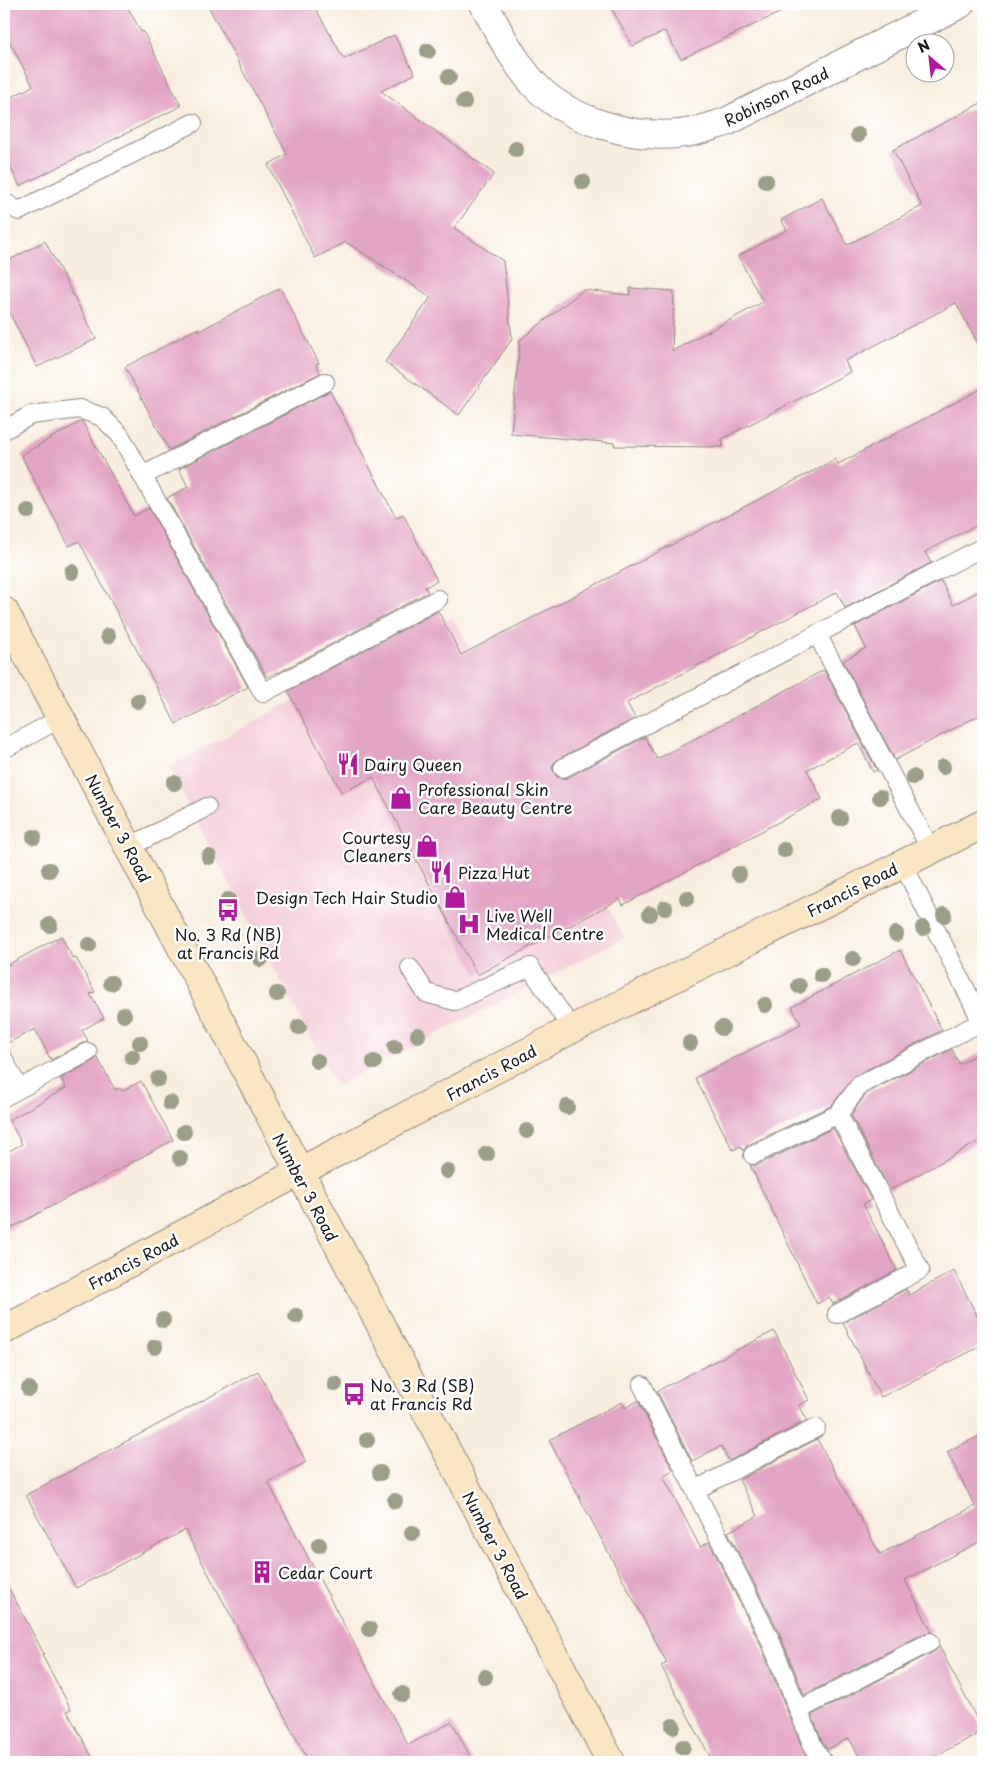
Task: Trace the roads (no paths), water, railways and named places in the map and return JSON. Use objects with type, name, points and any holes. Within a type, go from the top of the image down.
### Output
[{"type":"main road","name":"Number 3 Road","points":[[4,611],[610,1762]]},
{"type":"main road","name":"Francis Road","points":[[4,1330],[298,1172],[572,1029],[983,824]]},
{"type":"street","name":"Robinson Road","points":[[484,4],[510,52],[532,82],[553,102],[579,116],[612,129],[646,134],[685,133],[726,122],[960,4]]},
{"type":"lane","points":[[4,202],[19,211],[193,123]]},
{"type":"lane","points":[[142,476],[325,382]]},
{"type":"lane","points":[[4,430],[31,415],[80,409],[102,416],[120,435],[264,694],[438,599]]},
{"type":"lane","points":[[563,768],[983,547]]},
{"type":"lane","points":[[817,634],[931,850]]},
{"type":"lane","points":[[4,749],[61,718]]},
{"type":"lane","points":[[129,847],[208,806]]},
{"type":"lane","points":[[753,1155],[838,1114],[860,1085],[983,1021],[902,864]]},
{"type":"lane","points":[[410,968],[426,993],[455,1001],[530,967],[572,1029]]},
{"type":"lane","points":[[4,1060],[11,1093],[88,1052]]},
{"type":"lane","points":[[838,1114],[920,1270],[838,1314]]},
{"type":"lane","points":[[642,1385],[769,1637],[813,1746],[823,1762]]},
{"type":"lane","points":[[695,1490],[816,1428]]},
{"type":"lane","points":[[799,1710],[930,1642]]},
{"type":"place","name":"Dairy Queen","points":[[348,764]]},
{"type":"place","name":"Professional Skin Care Beauty Centre","points":[[401,798]]},
{"type":"place","name":"Courtesy Cleaners","points":[[427,846]]},
{"type":"place","name":"Pizza Hut","points":[[441,872]]},
{"type":"place","name":"Design Tech Hair Studio","points":[[455,897]]},
{"type":"place","name":"No. 3 Rd (NB) at Francis Rd","points":[[228,910]]},
{"type":"place","name":"Live Well Medical Centre","points":[[469,924]]},
{"type":"place","name":"No. 3 Rd (SB) at Francis Rd","points":[[354,1394]]},
{"type":"place","name":"Cedar Court","points":[[262,1572]]}]
